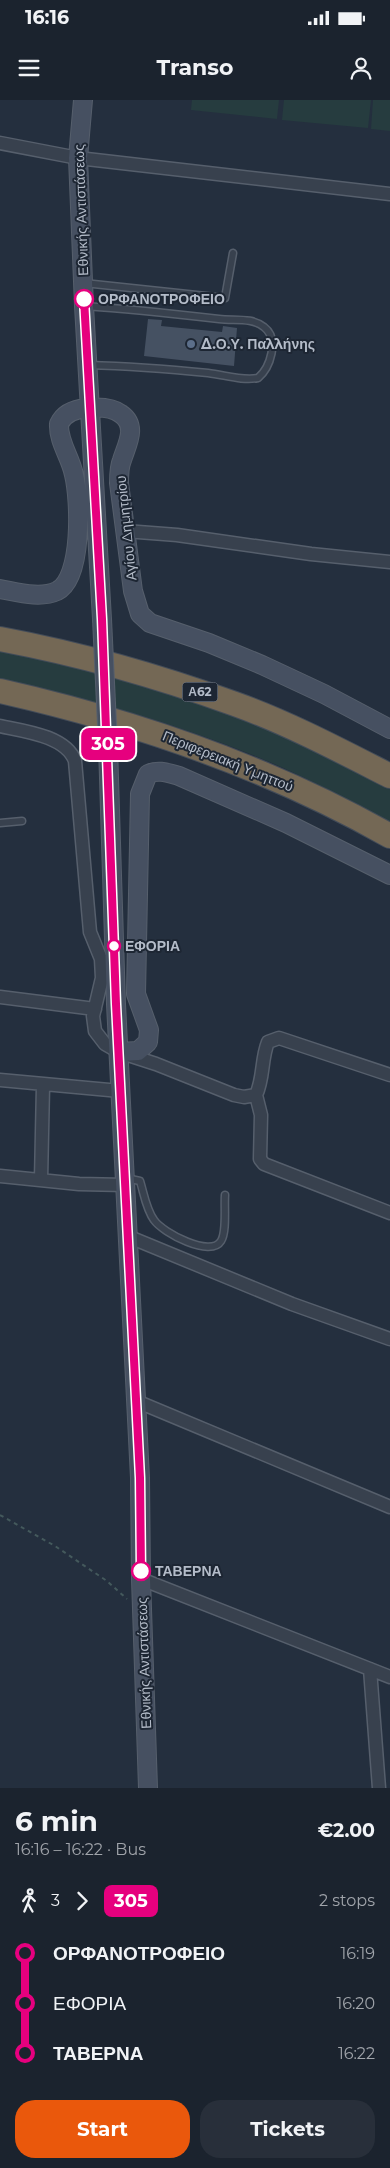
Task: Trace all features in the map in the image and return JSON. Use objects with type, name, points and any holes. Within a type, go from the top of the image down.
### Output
[{"type":"highway","name":"Α62","points":[[0,639],[84,657],[236,704],[318,739],[390,776]]},
{"type":"highway","name":"Περιφερειακή Υμηττού","points":[[0,691],[94,714],[188,744],[280,781],[390,836]]},
{"type":"main road","name":"Εθνικής Αντιστάσεως","points":[[83,100],[78,158],[84,306],[108,746],[120,1091],[140,1478],[141,1579],[148,1788]]},
{"type":"main road","name":"Αγίου Δημητρίου","points":[[0,589],[48,594],[58,591],[67,582],[77,543],[76,486],[72,467],[60,436],[59,424],[65,415],[77,409],[90,407],[106,408],[118,412],[128,421],[131,428],[119,474],[135,601],[137,609],[145,620],[164,629],[229,651],[290,677],[390,729]]},
{"type":"main road","points":[[119,1052],[138,1050],[148,1042],[149,1030],[136,994],[140,794],[148,774],[155,771],[179,776],[286,823],[390,875]]},
{"type":"street","points":[[0,144],[78,158],[390,194]]},
{"type":"street","points":[[125,531],[177,534],[310,554],[390,562]]},
{"type":"street","points":[[0,726],[61,743],[72,753],[75,761],[90,932],[101,959],[102,967],[100,989],[93,1023],[94,1031],[105,1044],[119,1052],[234,1095],[244,1097],[256,1095]]},
{"type":"street","points":[[0,997],[95,1009]]},
{"type":"street","points":[[390,1075],[279,1038],[268,1042],[260,1085],[256,1095],[262,1114],[260,1159],[264,1164],[390,1213]]},
{"type":"street","points":[[0,1080],[43,1086],[120,1091]]},
{"type":"street","points":[[41,1180],[43,1086]]},
{"type":"street","points":[[0,1176],[101,1185],[125,1181]]},
{"type":"street","points":[[127,1236],[292,1304],[390,1339]]},
{"type":"street","points":[[136,1401],[390,1507]]},
{"type":"street","points":[[141,1579],[390,1677]]},
{"type":"street","points":[[370,1669],[379,1788]]},
{"type":"lane","points":[[83,283],[225,298],[233,253]]},
{"type":"lane","points":[[84,306],[150,310],[252,321],[265,328],[271,338],[269,364],[258,378],[251,379],[128,366],[88,366]]},
{"type":"lane","points":[[0,823],[22,821]]},
{"type":"lane","points":[[125,1181],[140,1181],[149,1213],[155,1223],[187,1242],[200,1246],[217,1246],[223,1238],[225,1195]]},
{"type":"path","points":[[0,1515],[55,1546],[107,1581],[142,1608]]},
{"type":"green space","points":[[192,100],[279,100],[277,119],[191,110]]},
{"type":"green space","points":[[284,100],[371,100],[368,128],[282,120]]},
{"type":"green space","points":[[373,100],[390,100],[390,131],[371,129]]},
{"type":"green space","points":[[0,649],[71,665],[144,685],[251,720],[284,734],[390,786],[390,824],[279,766],[211,739],[106,705],[0,679]]},
{"type":"building","name":"Δ.Ο.Υ. Παλλήνης","points":[[148,319],[162,320],[161,326],[222,332],[223,326],[237,328],[234,366],[144,356]]},
{"type":"bus line","name":"305","points":[[84,299],[108,746],[116,1004],[140,1478],[141,1571]]},
{"type":"place","name":"ΟΡΦΑΝΟΤΡΟΦΕΙΟ","points":[[84,299]]},
{"type":"place","name":"Δ.Ο.Υ. Παλλήνης","points":[[191,344]]},
{"type":"place","name":"ΕΦΟΡΙΑ","points":[[114,946]]},
{"type":"place","name":"ΤΑΒΕΡΝΑ","points":[[141,1571]]}]
